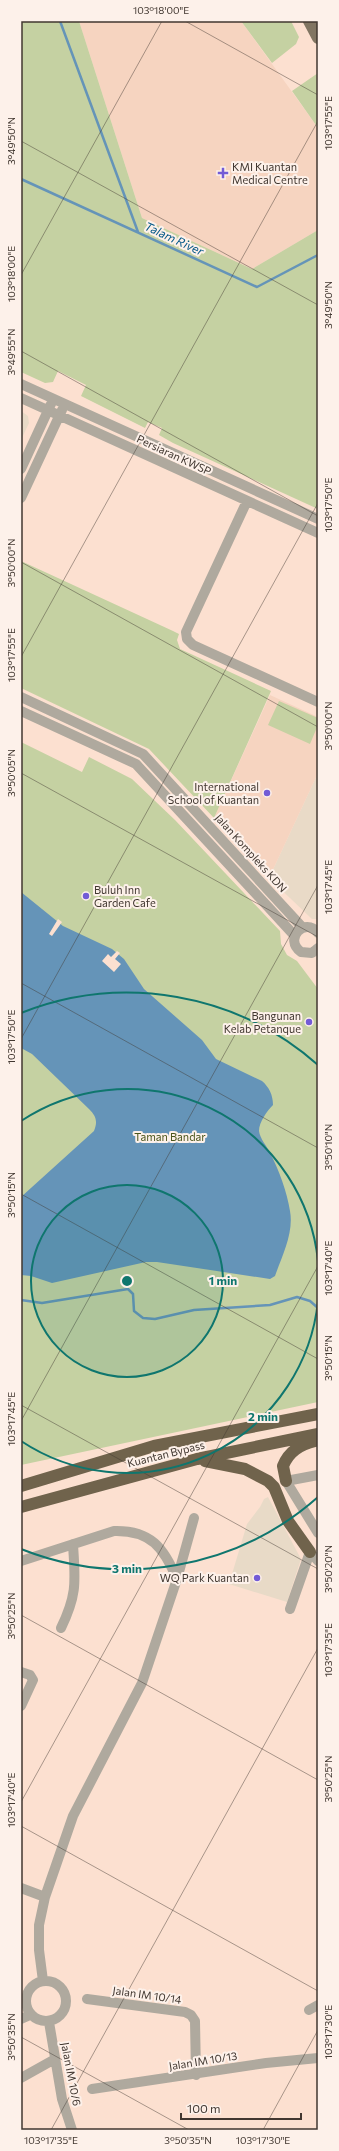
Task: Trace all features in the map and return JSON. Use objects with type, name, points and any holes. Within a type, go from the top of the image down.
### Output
[{"type":"highway","name":"Kuantan Bypass","points":[[21,1486],[154,1446],[318,1414]]},
{"type":"highway","name":"Kuantan Bypass","points":[[21,1507],[197,1459],[318,1434]]},
{"type":"highway","points":[[286,1481],[283,1466],[289,1455],[300,1446],[318,1440]]},
{"type":"highway","points":[[197,1459],[245,1469],[268,1481],[274,1487],[288,1521],[314,1557]]},
{"type":"main road","points":[[309,21],[318,38]]},
{"type":"street","name":"Persiaran KWSP","points":[[21,384],[318,519]]},
{"type":"street","name":"Persiaran KWSP","points":[[21,398],[318,533]]},
{"type":"street","points":[[21,469],[53,399]]},
{"type":"street","points":[[21,498],[64,404]]},
{"type":"street","points":[[235,496],[241,484]]},
{"type":"street","points":[[247,501],[186,632],[187,639],[193,645],[318,702]]},
{"type":"street","name":"Jalan Kompleks KDN","points":[[21,697],[143,754],[302,927]]},
{"type":"street","name":"Jalan Kompleks KDN","points":[[21,711],[136,764],[294,935],[294,943],[298,950],[308,953],[317,951]]},
{"type":"street","points":[[136,764],[143,754]]},
{"type":"street","points":[[294,935],[302,927],[310,927],[318,933]]},
{"type":"street","points":[[318,1475],[286,1481],[318,1533]]},
{"type":"street","points":[[43,1981],[39,1937],[45,1897],[73,1816],[142,1683],[177,1579],[194,1518]]},
{"type":"street","points":[[21,1561],[114,1531],[139,1533],[160,1547],[168,1558],[177,1579]]},
{"type":"street","points":[[61,1628],[70,1610],[75,1590],[73,1544]]},
{"type":"street","points":[[290,1609],[314,1557]]},
{"type":"street","points":[[21,1672],[30,1675],[32,1680],[21,1706]]},
{"type":"street","points":[[21,1888],[45,1897]]},
{"type":"street","points":[[43,1981],[52,1982],[60,1986],[66,1998],[64,2012],[58,2018],[49,2022],[26,2017],[23,2002],[30,1988],[43,1981]]},
{"type":"street","name":"Jalan IM 10/14","points":[[87,1999],[185,2012],[191,2015],[195,2021],[196,2075]]},
{"type":"street","name":"Jalan IM 10/6","points":[[49,2022],[62,2100],[72,2130]]},
{"type":"street","name":"Jalan IM 10/13","points":[[92,2089],[196,2075],[266,2062],[318,2058]]},
{"type":"street","points":[[21,2078],[55,2059]]},
{"type":"shaded area","name":"KMI Kuantan Medical Centre","points":[[79,21],[241,21],[318,128],[318,230],[252,269],[142,218]]},
{"type":"shaded area","points":[[21,411],[28,416],[29,423],[21,440]]},
{"type":"shaded area","name":"International School of Kuantan","points":[[270,695],[318,717],[318,773],[269,878],[214,818]]},
{"type":"shaded area","points":[[318,773],[318,919],[312,919],[269,878]]},
{"type":"shaded area","points":[[268,1497],[301,1559],[287,1602],[229,1584],[247,1524],[264,1499]]},
{"type":"green space","points":[[21,21],[79,21],[142,218],[252,269],[318,230],[318,509],[173,443],[159,435],[162,428],[148,422],[145,428],[81,396],[86,385],[58,371],[53,382],[45,383],[21,372]]},
{"type":"green space","points":[[241,21],[291,21],[299,37],[296,44],[272,63]]},
{"type":"green space","points":[[318,73],[318,128],[292,91]]},
{"type":"green space","points":[[21,561],[179,634],[177,640],[180,649],[271,691],[214,818],[149,749],[21,688]]},
{"type":"green space","points":[[279,701],[318,718],[318,725],[310,744],[268,725]]},
{"type":"green space","name":"Taman Bandar","points":[[21,742],[82,772],[89,757],[132,779],[175,820],[280,931],[281,944],[287,955],[297,961],[318,989],[318,1402],[21,1465]]},
{"type":"water","points":[[21,892],[63,926],[112,949],[124,959],[144,989],[202,1040],[216,1059],[262,1081],[269,1089],[273,1105],[262,1120],[259,1131],[282,1181],[289,1204],[291,1219],[287,1244],[275,1276],[270,1279],[157,1262],[146,1262],[52,1283],[31,1276],[21,1275],[21,1197],[94,1131],[96,1121],[95,1116],[89,1109],[32,1054],[21,1048]]},
{"type":"pier","points":[[58,919],[62,922],[52,936],[49,934]]},
{"type":"pier","points":[[117,951],[120,953],[115,959],[121,964],[114,972],[102,961],[108,954],[111,957]]},
{"type":"waterway","points":[[60,21],[138,232]]},
{"type":"waterway","name":"Talam River","points":[[21,179],[257,287],[318,255]]},
{"type":"waterway","points":[[21,1300],[42,1303],[128,1289],[133,1294],[134,1311],[143,1318],[155,1319],[194,1310],[270,1305],[297,1297],[310,1301],[318,1308]]},
{"type":"place","name":"KMI Kuantan Medical Centre","points":[[223,173]]},
{"type":"place","name":"International School of Kuantan","points":[[267,793]]},
{"type":"place","name":"Buluh Inn Garden Cafe","points":[[86,896]]},
{"type":"place","name":"Bangunan Kelab Petanque","points":[[309,1022]]},
{"type":"place","name":"WQ Park Kuantan","points":[[257,1578]]}]
